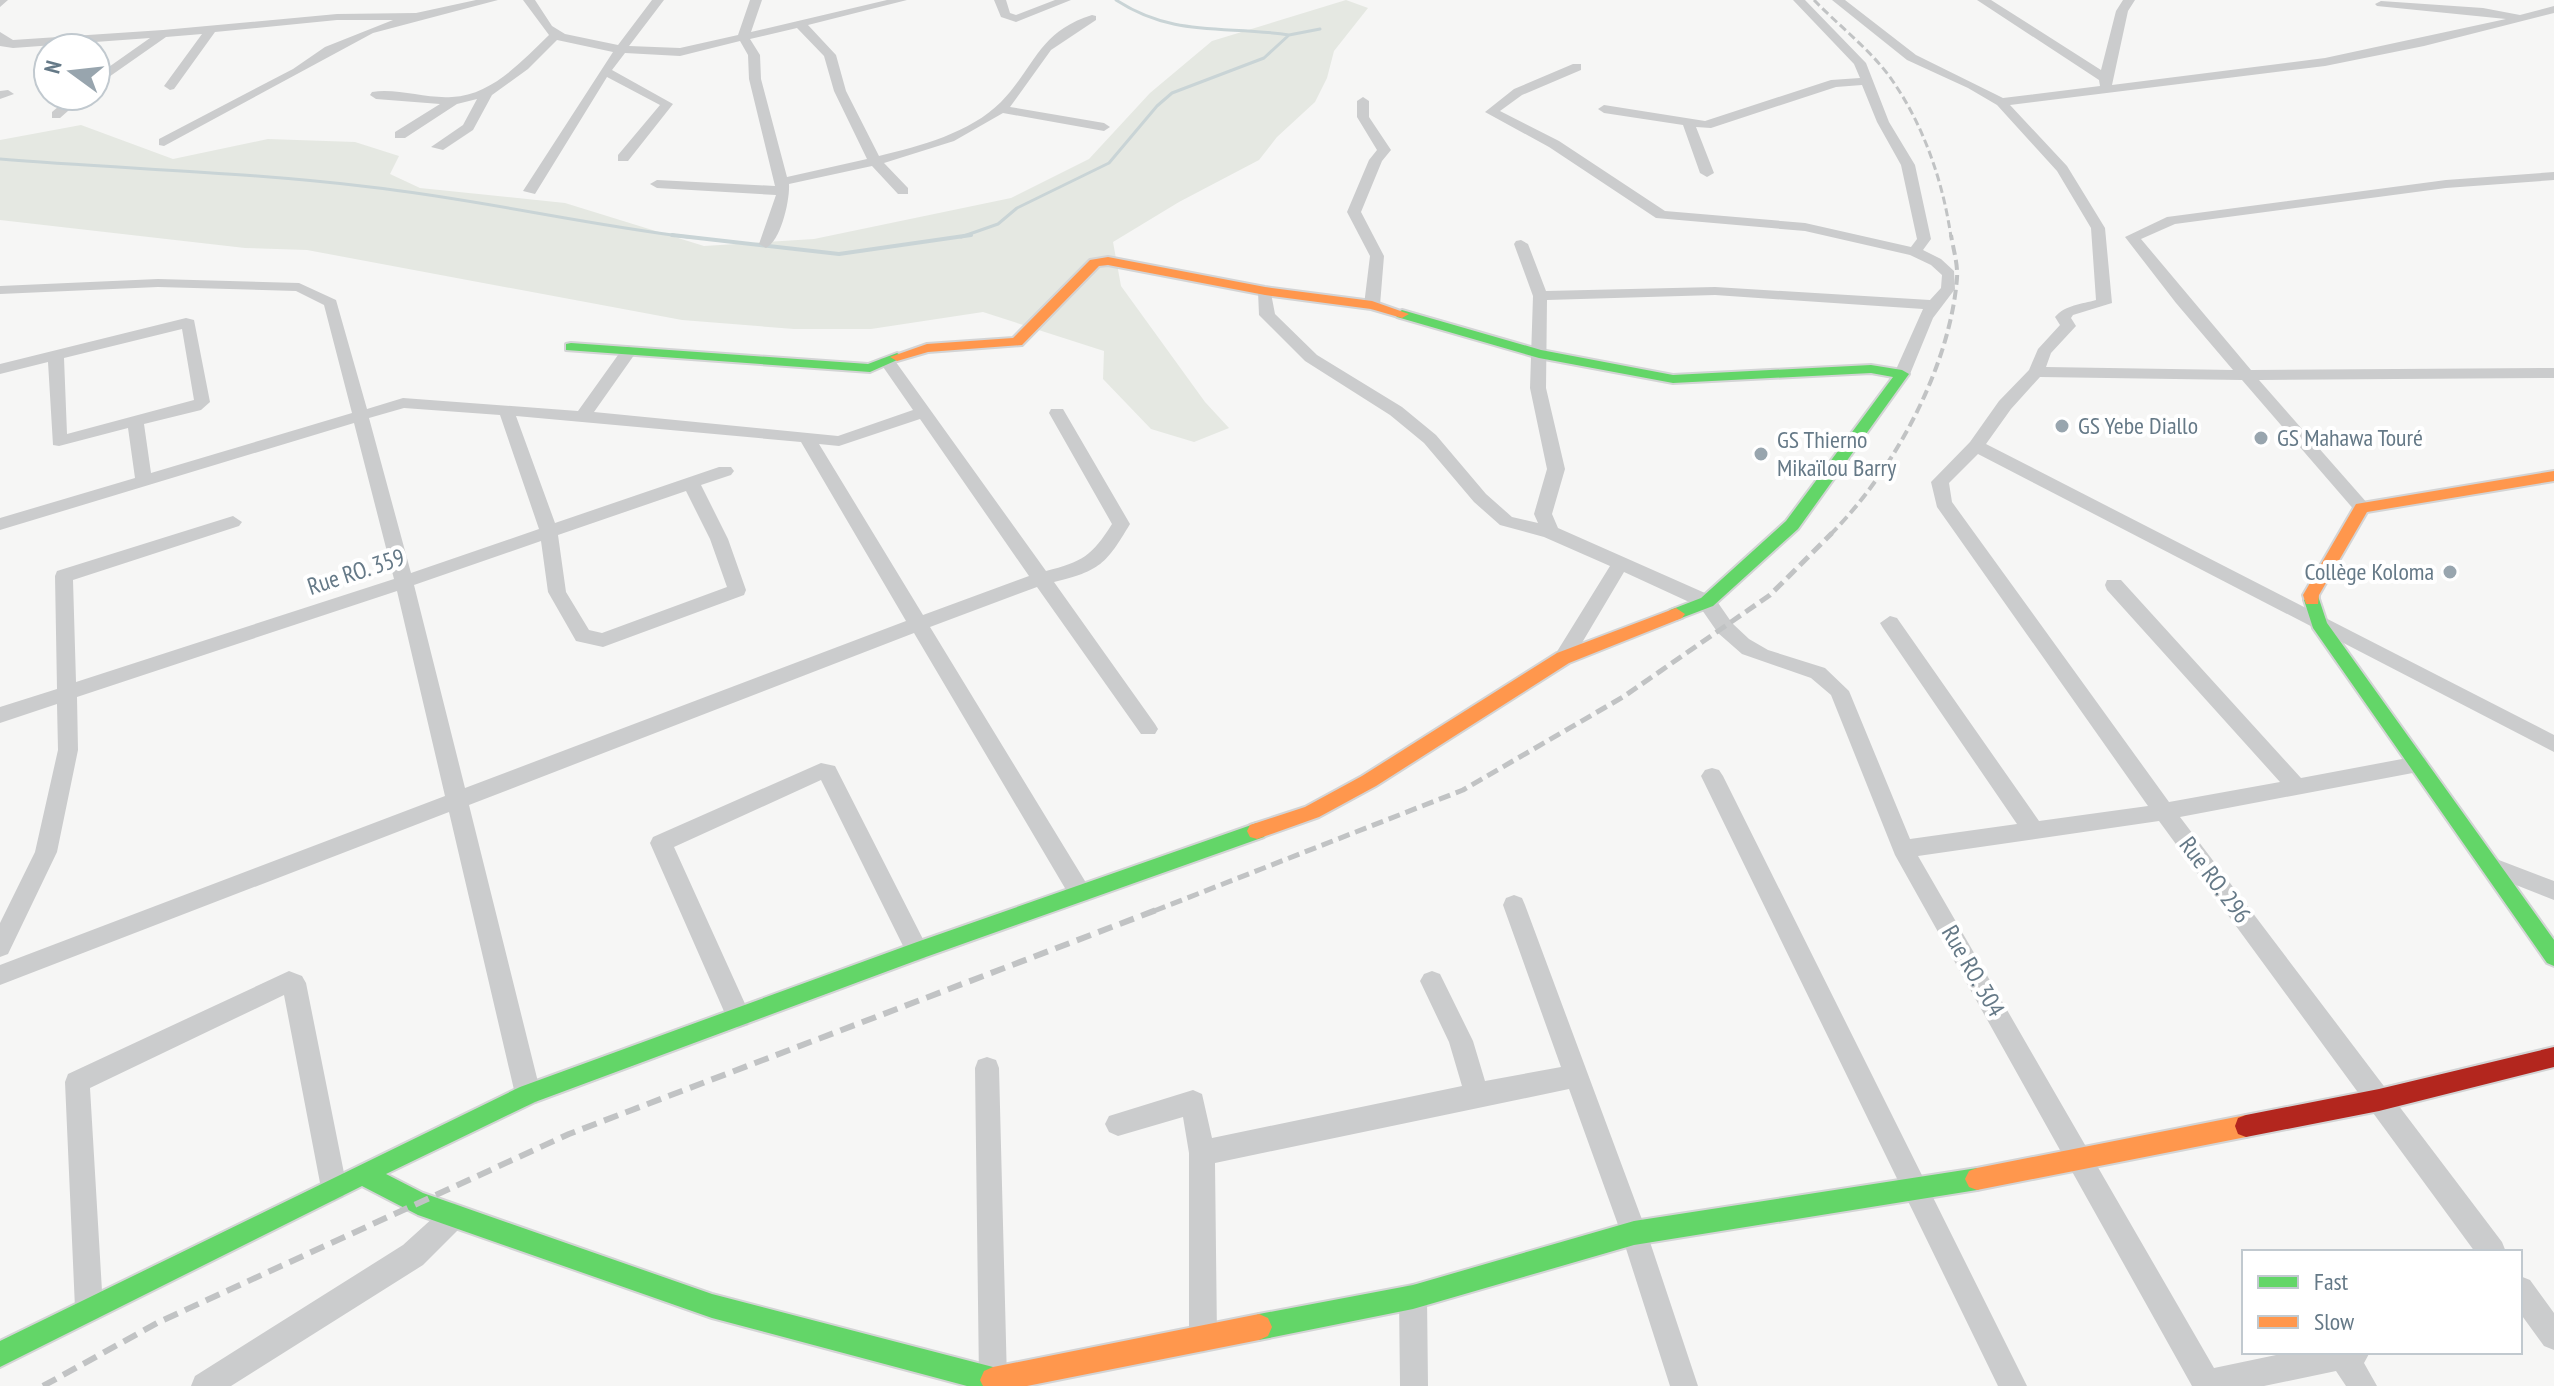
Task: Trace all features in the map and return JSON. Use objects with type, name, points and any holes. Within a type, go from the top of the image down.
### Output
[{"type":"street","points":[[337,17],[345,0]]},
{"type":"street","points":[[164,142],[369,31],[416,16],[492,0]]},
{"type":"street","points":[[529,0],[541,11],[551,31],[623,50],[680,52],[901,0]]},
{"type":"street","points":[[530,191],[605,71],[658,0]]},
{"type":"street","points":[[743,37],[756,0]]},
{"type":"street","points":[[1000,0],[1005,15],[1016,19],[1065,0]]},
{"type":"street","points":[[1799,0],[1869,48],[1924,64],[1979,86],[2001,102],[2115,233],[2181,300],[2362,508]]},
{"type":"street","points":[[1838,0],[1869,48],[1868,81],[1883,122],[1908,165],[1924,239],[1915,252]]},
{"type":"street","points":[[1983,0],[2105,82]]},
{"type":"street","points":[[2105,82],[2122,11],[2129,0]]},
{"type":"street","points":[[2381,4],[2431,12],[2496,12],[2522,18]]},
{"type":"street","points":[[2001,102],[2105,82],[2293,67],[2459,36],[2554,9]]},
{"type":"street","points":[[0,36],[4,43],[13,44],[337,17],[416,16]]},
{"type":"street","points":[[657,184],[783,187],[936,144],[974,128],[1001,109],[1043,52],[1060,35],[1092,18]]},
{"type":"street","points":[[799,23],[830,55],[840,91],[874,160],[903,191]]},
{"type":"street","points":[[170,86],[213,27]]},
{"type":"street","points":[[112,71],[167,33]]},
{"type":"street","points":[[376,95],[453,101],[487,93],[524,66],[557,33]]},
{"type":"street","points":[[743,37],[754,55],[755,79],[783,187],[766,244]]},
{"type":"street","points":[[0,1354],[528,1094],[917,951],[1312,812],[1369,781],[1563,658],[1707,602],[1792,525],[1902,374],[1931,305],[1948,289],[1949,274],[1936,262],[1915,252],[1805,227],[1661,215],[1554,144],[1491,112],[1518,92],[1577,67]]},
{"type":"street","points":[[605,71],[667,104],[623,158]]},
{"type":"street","points":[[1604,109],[1706,125],[1835,83],[1868,81]]},
{"type":"street","points":[[438,147],[468,127],[487,93]]},
{"type":"street","points":[[400,135],[453,101]]},
{"type":"street","points":[[1363,101],[1363,117],[1384,150],[1376,160],[1354,212],[1377,256],[1372,305]]},
{"type":"street","points":[[1001,109],[1104,127]]},
{"type":"street","points":[[56,115],[60,112]]},
{"type":"street","points":[[1688,121],[1707,173]]},
{"type":"street","points":[[2115,233],[2172,220],[2446,184],[2554,176]]},
{"type":"street","points":[[2115,233],[2104,303],[2068,312],[2063,317],[2068,326],[2044,352],[2036,372],[2005,405],[1976,446],[2554,744]]},
{"type":"street","points":[[1521,244],[1540,296],[1538,388],[1556,469],[1543,514],[1550,532]]},
{"type":"street","points":[[571,347],[870,368],[898,354],[935,347],[1004,346],[1017,342],[1095,263],[1108,261],[1265,291],[1372,305],[1539,354],[1673,379],[1871,369],[1902,374]]},
{"type":"street","points":[[0,290],[9,287],[158,283],[299,287],[331,303],[404,582],[528,1094]]},
{"type":"street","points":[[1265,291],[1267,315],[1311,358],[1396,411],[1430,439],[1480,498],[1506,521],[1550,532],[1707,602]]},
{"type":"street","points":[[1540,296],[1715,291],[1931,305]]},
{"type":"street","points":[[0,369],[56,355],[191,324],[202,402],[58,440],[56,355]]},
{"type":"street","points":[[583,416],[629,351]]},
{"type":"street","points":[[887,361],[1148,729]]},
{"type":"street","points":[[2036,372],[2246,375],[2554,373]]},
{"type":"street","points":[[0,524],[403,403],[583,416],[839,441],[924,412]]},
{"type":"street","points":[[506,410],[549,532],[557,592],[583,636],[603,640],[737,590],[719,539],[691,483]]},
{"type":"street","points":[[0,975],[920,623],[1039,579],[1073,571],[1102,555],[1121,524],[1057,413]]},
{"type":"street","points":[[135,421],[144,481]]},
{"type":"street","points":[[807,439],[1080,893]]},
{"type":"street","name":"Rue RO. 296","points":[[1976,446],[1940,482],[1943,503],[2164,812],[2491,1250]]},
{"type":"street","name":"Rue RO. 359","points":[[0,715],[404,582],[725,471]]},
{"type":"street","points":[[2362,508],[2554,476]]},
{"type":"street","points":[[2362,508],[2311,595],[2319,624],[2554,957]]},
{"type":"street","points":[[0,947],[46,852],[68,750],[64,576],[233,522]]},
{"type":"street","points":[[1563,658],[1620,564]]},
{"type":"street","points":[[2114,585],[2297,787]]},
{"type":"street","name":"Rue RO. 304","points":[[1707,602],[1722,626],[1749,649],[1812,668],[1827,677],[1839,691],[1903,849],[2207,1385]]},
{"type":"street","points":[[1890,623],[2033,830]]},
{"type":"street","points":[[1903,849],[2164,812],[2418,764]]},
{"type":"street","points":[[739,1017],[661,843],[821,771],[828,772],[917,951]]},
{"type":"street","points":[[1712,776],[2013,1386]]},
{"type":"street","points":[[2489,865],[2554,891]]},
{"type":"street","points":[[1514,905],[1634,1233],[1684,1386]]},
{"type":"street","points":[[89,1308],[77,1082],[289,981],[294,983],[334,1188]]},
{"type":"street","points":[[1432,981],[1461,1041],[1477,1094]]},
{"type":"street","points":[[362,1174],[418,1203],[712,1306],[994,1383],[1413,1297],[1634,1233],[1916,1190],[2080,1159],[2379,1100],[2554,1057]]},
{"type":"street","points":[[987,1068],[994,1383]]},
{"type":"street","points":[[1202,1153],[1477,1094],[1577,1076]]},
{"type":"street","points":[[1118,1124],[1193,1102],[1202,1153],[1203,1338]]},
{"type":"street","points":[[205,1386],[413,1255],[454,1216]]},
{"type":"street","points":[[1413,1297],[1414,1386]]},
{"type":"street","points":[[2533,1307],[2554,1336]]},
{"type":"street","points":[[2207,1385],[2349,1354],[2363,1386]]},
{"type":"shaded area","points":[[1346,0],[1368,8],[1334,51],[1327,78],[1315,102],[1277,137],[1259,160],[1179,202],[1113,242],[1121,286],[1205,402],[1229,428],[1194,442],[1151,429],[1103,379],[1104,351],[983,312],[871,329],[794,329],[682,320],[307,250],[245,248],[0,220],[0,140],[81,125],[173,159],[268,139],[355,142],[399,156],[390,174],[420,188],[565,203],[704,246],[814,239],[1011,198],[1089,159],[1150,93],[1212,41]]},
{"type":"waterway","points":[[1116,0],[1138,12],[1180,25],[1289,35]]},
{"type":"waterway","points":[[1289,35],[1320,29]]},
{"type":"waterway","points":[[964,236],[998,224],[1017,208],[1109,163],[1157,106],[1172,93],[1264,58],[1289,35]]},
{"type":"waterway","points":[[0,159],[231,174],[370,187],[683,236]]},
{"type":"waterway","points":[[672,235],[683,236]]},
{"type":"waterway","points":[[964,236],[971,235]]},
{"type":"waterway","points":[[683,236],[839,254],[964,236]]},
{"type":"waterway","points":[[683,236],[688,237]]},
{"type":"railway","points":[[1814,0],[1875,59],[1914,116],[1943,196],[1951,237]]},
{"type":"railway","points":[[1830,535],[1853,510],[1896,450],[1930,382],[1943,347],[1957,278],[1951,235]]},
{"type":"railway","points":[[1154,911],[1463,790],[1623,697],[1770,595],[1830,535]]},
{"type":"railway","points":[[43,1386],[159,1322],[569,1134],[1159,909]]},
{"type":"traffic: fast","points":[[1402,314],[1539,354],[1673,379],[1871,369],[1902,374],[1792,525],[1707,602],[1676,614]]},
{"type":"traffic: fast","points":[[571,347],[870,368],[897,357]]},
{"type":"traffic: fast","points":[[2312,600],[2319,624],[2554,957]]},
{"type":"traffic: fast","points":[[362,1174],[528,1094],[917,951],[1257,831]]},
{"type":"traffic: fast","points":[[0,1354],[362,1174],[418,1203],[712,1306],[993,1380],[995,1386]]},
{"type":"traffic: fast","points":[[1259,1327],[1413,1297],[1634,1233],[1977,1179]]},
{"type":"traffic: slow","points":[[897,357],[927,348],[1017,342],[1095,263],[1108,261],[1265,291],[1372,305],[1402,314]]},
{"type":"traffic: slow","points":[[2312,600],[2311,595],[2362,508],[2554,476]]},
{"type":"traffic: slow","points":[[1257,831],[1312,812],[1369,781],[1563,658],[1676,614]]},
{"type":"traffic: slow","points":[[1977,1179],[2246,1126]]},
{"type":"traffic: slow","points":[[993,1380],[1259,1327]]},
{"type":"traffic: jam","points":[[2246,1126],[2379,1100],[2554,1057]]},
{"type":"place","name":"GS Yebe Diallo","points":[[2062,426]]},
{"type":"place","name":"GS Mahawa Touré","points":[[2261,438]]},
{"type":"place","name":"GS Thierno Mikaïlou Barry","points":[[1761,454]]},
{"type":"place","name":"Collège Koloma","points":[[2450,572]]}]
